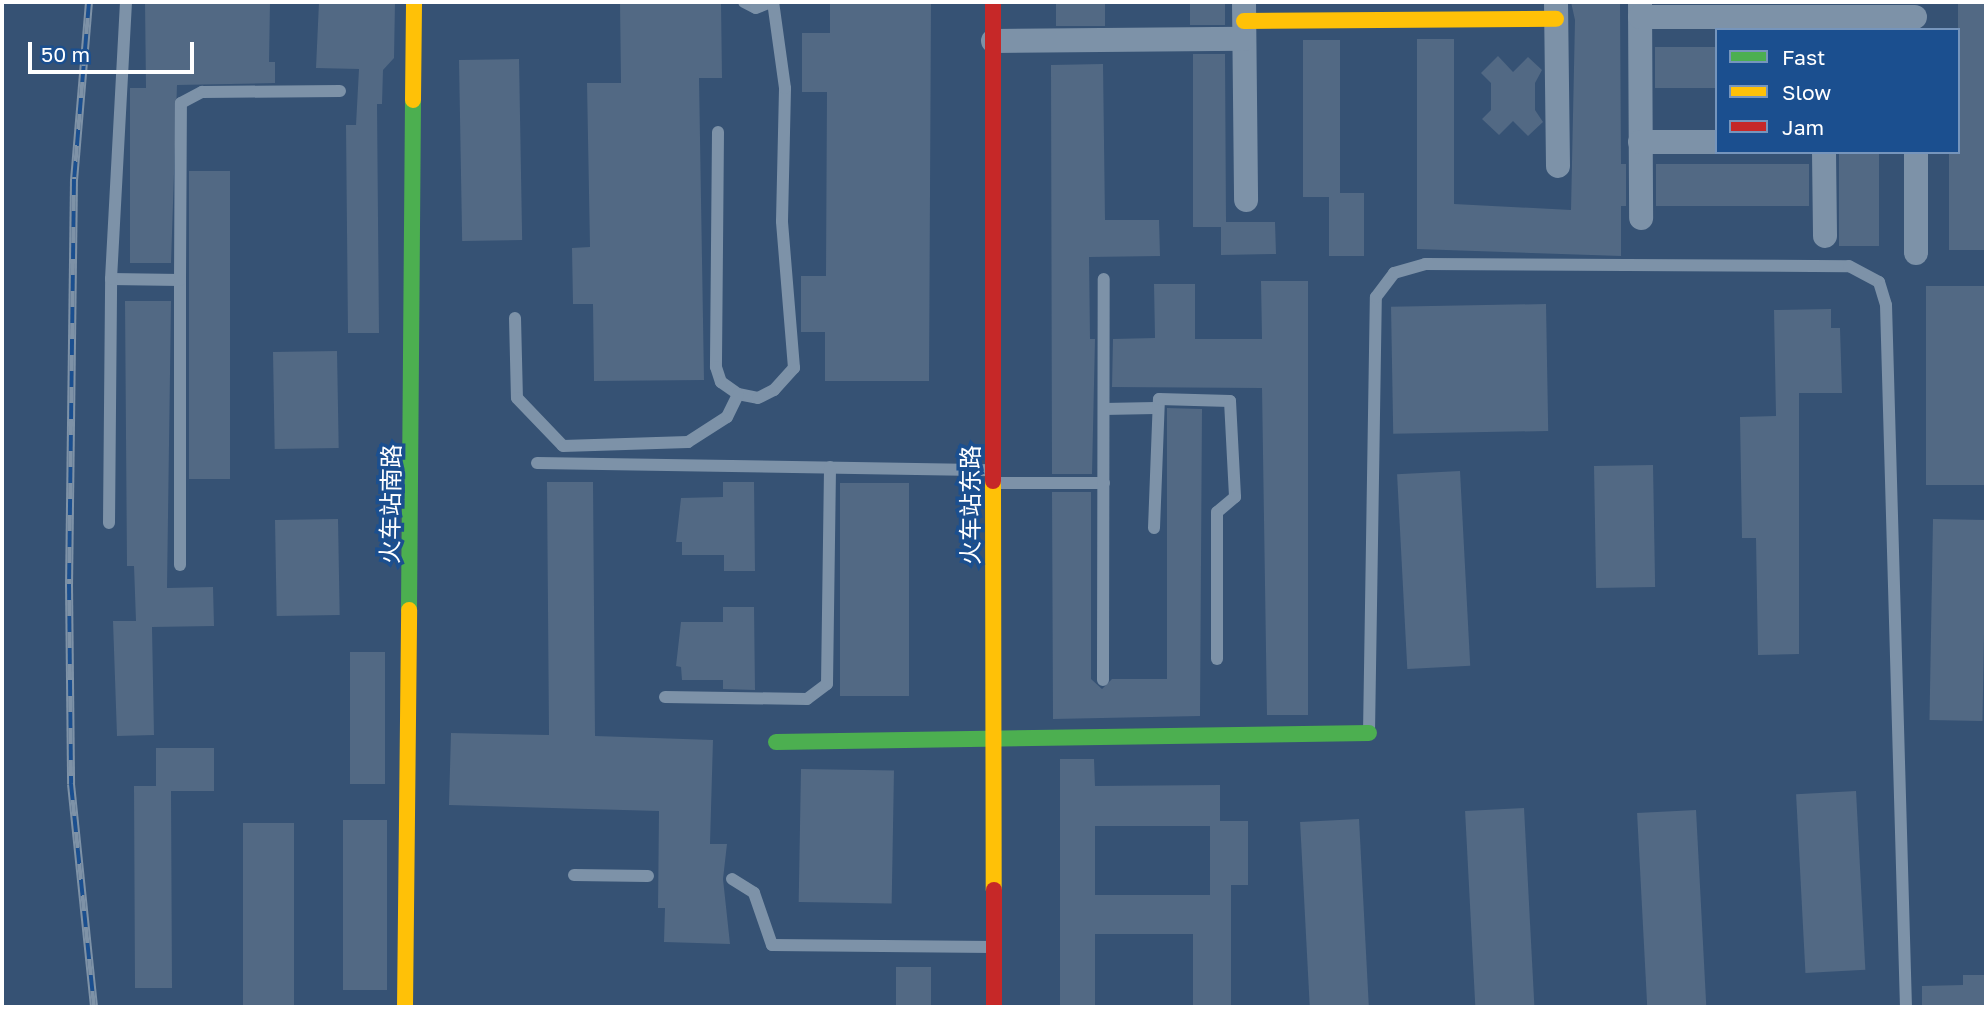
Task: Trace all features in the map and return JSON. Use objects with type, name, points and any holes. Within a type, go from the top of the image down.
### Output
[{"type":"street","name":"火车站南路","points":[[405,1007],[414,2]]},
{"type":"street","name":"火车站东路","points":[[993,2],[994,1007]]},
{"type":"street","points":[[993,41],[1244,21],[1556,10],[1558,166]]},
{"type":"street","points":[[1641,218],[1640,10],[1915,16]]},
{"type":"street","points":[[1244,21],[1246,200]]},
{"type":"street","points":[[1640,142],[1715,142]]},
{"type":"street","points":[[1824,154],[1825,236]]},
{"type":"street","points":[[1916,154],[1916,253]]},
{"type":"street","points":[[776,742],[1370,733]]},
{"type":"lane","points":[[109,523],[111,279],[125,2]]},
{"type":"lane","points":[[718,132],[716,368],[721,382],[738,394],[758,398],[774,390],[793,368],[782,221],[785,89],[772,2],[756,8],[744,2]]},
{"type":"lane","points":[[180,565],[181,103],[202,92],[340,91]]},
{"type":"lane","points":[[1370,733],[1376,297],[1394,273],[1425,264],[1849,266],[1879,282],[1886,305],[1906,1007]]},
{"type":"lane","points":[[111,279],[180,280]]},
{"type":"lane","points":[[1103,680],[1104,279]]},
{"type":"lane","points":[[515,318],[517,398],[563,446],[688,442],[727,417],[738,394]]},
{"type":"lane","points":[[1154,528],[1155,408],[1159,399],[1230,401],[1235,497],[1217,512],[1217,659]]},
{"type":"lane","points":[[1104,410],[1155,408]]},
{"type":"lane","points":[[537,463],[830,467],[1104,483]]},
{"type":"lane","points":[[665,696],[807,699],[827,684],[830,467]]},
{"type":"lane","points":[[575,875],[648,876]]},
{"type":"lane","points":[[732,879],[754,893],[772,945],[994,947]]},
{"type":"building","points":[[145,2],[270,2],[269,62],[275,62],[275,83],[177,85],[171,263],[130,263],[130,88],[146,88]]},
{"type":"building","points":[[319,2],[395,2],[394,58],[383,70],[382,104],[377,104],[379,333],[348,333],[346,125],[356,125],[359,69],[316,68]]},
{"type":"building","points":[[620,2],[721,2],[722,78],[699,78],[704,380],[594,381],[593,304],[573,304],[572,248],[590,247],[587,83],[621,83]]},
{"type":"building","points":[[830,2],[931,2],[929,381],[825,381],[825,332],[801,332],[801,276],[826,276],[827,92],[802,92],[802,33],[830,33]]},
{"type":"building","points":[[1056,2],[1105,2],[1105,26],[1056,26]]},
{"type":"building","points":[[1190,2],[1225,2],[1225,25],[1190,25]]},
{"type":"building","points":[[1571,2],[1620,2],[1621,164],[1626,164],[1626,206],[1621,206],[1621,256],[1417,249],[1417,39],[1454,39],[1454,204],[1571,210],[1575,20]]},
{"type":"building","points":[[1958,2],[1986,2],[1986,250],[1949,250],[1949,154],[1960,154]]},
{"type":"building","points":[[1303,40],[1340,40],[1340,193],[1364,193],[1364,256],[1329,256],[1329,197],[1303,197]]},
{"type":"building","points":[[1655,47],[1715,47],[1715,88],[1655,88]]},
{"type":"building","points":[[1193,54],[1225,54],[1226,222],[1275,222],[1276,254],[1221,255],[1221,227],[1193,227]]},
{"type":"building","points":[[1498,56],[1513,72],[1528,57],[1542,70],[1535,83],[1535,110],[1543,122],[1528,136],[1513,121],[1499,135],[1482,119],[1491,110],[1491,83],[1481,73]]},
{"type":"building","points":[[519,59],[522,240],[462,241],[459,60]]},
{"type":"building","points":[[1103,64],[1105,220],[1159,220],[1160,256],[1089,257],[1090,339],[1095,339],[1092,474],[1052,474],[1051,65]]},
{"type":"building","points":[[1839,154],[1879,154],[1879,246],[1839,246]]},
{"type":"building","points":[[1656,164],[1809,164],[1809,206],[1656,206]]},
{"type":"building","points":[[189,171],[230,171],[230,479],[189,479]]},
{"type":"building","points":[[1261,281],[1308,281],[1308,715],[1267,715],[1262,388],[1112,387],[1113,339],[1155,338],[1154,284],[1195,284],[1195,339],[1262,339]]},
{"type":"building","points":[[1926,286],[1986,286],[1986,485],[1926,485]]},
{"type":"building","points":[[125,301],[171,301],[167,588],[213,587],[214,626],[152,627],[154,735],[117,736],[113,621],[136,621],[134,566],[127,566]]},
{"type":"building","points":[[1546,304],[1548,431],[1393,434],[1391,307]]},
{"type":"building","points":[[1831,309],[1831,328],[1840,328],[1842,393],[1799,393],[1799,654],[1758,655],[1756,538],[1742,538],[1740,417],[1776,416],[1774,310]]},
{"type":"building","points":[[337,351],[339,448],[275,449],[273,352]]},
{"type":"building","points":[[1167,408],[1202,409],[1200,716],[1053,719],[1052,492],[1091,492],[1091,679],[1102,689],[1112,679],[1167,679]]},
{"type":"building","points":[[1653,465],[1655,587],[1596,588],[1594,466]]},
{"type":"building","points":[[1460,471],[1470,666],[1407,669],[1397,474]]},
{"type":"building","points":[[547,482],[593,482],[595,736],[713,740],[710,844],[727,844],[723,879],[730,944],[664,942],[665,908],[658,908],[659,811],[449,805],[451,733],[549,735]]},
{"type":"building","points":[[723,482],[754,482],[755,571],[724,571],[724,555],[682,555],[682,542],[676,542],[681,498],[723,497]]},
{"type":"building","points":[[840,483],[909,483],[909,696],[840,696]]},
{"type":"building","points":[[338,519],[340,615],[277,616],[275,520]]},
{"type":"building","points":[[1933,519],[1986,520],[1982,721],[1929,720]]},
{"type":"building","points":[[723,607],[754,607],[755,690],[723,689],[723,680],[682,680],[681,667],[676,666],[681,622],[723,622]]},
{"type":"building","points":[[350,652],[385,652],[385,784],[350,784]]},
{"type":"building","points":[[156,748],[214,748],[214,791],[171,791],[172,988],[135,988],[134,786],[156,786]]},
{"type":"building","points":[[1060,759],[1094,759],[1095,786],[1220,785],[1220,821],[1248,821],[1248,885],[1231,885],[1231,1007],[1193,1007],[1193,934],[1095,934],[1095,1007],[1060,1007]],"holes":[[[1095,826],[1210,826],[1210,895],[1095,895]]]},
{"type":"building","points":[[801,769],[894,771],[892,904],[799,902]]},
{"type":"building","points":[[1856,791],[1865,970],[1805,973],[1796,794]]},
{"type":"building","points":[[1524,808],[1534,1007],[1475,1007],[1465,811]]},
{"type":"building","points":[[1696,810],[1706,1007],[1647,1007],[1637,813]]},
{"type":"building","points":[[1359,819],[1369,1007],[1310,1007],[1300,822]]},
{"type":"building","points":[[343,820],[387,820],[387,990],[343,990]]},
{"type":"building","points":[[243,823],[294,823],[294,1007],[243,1007]]},
{"type":"building","points":[[896,967],[931,967],[931,1007],[896,1007]]},
{"type":"building","points":[[1963,975],[1986,975],[1986,1007],[1922,1007],[1922,986],[1963,985]]},
{"type":"railway","points":[[89,2],[74,179],[69,584],[71,784],[94,1007]]},
{"type":"traffic: fast","points":[[409,610],[413,100]]},
{"type":"traffic: fast","points":[[776,742],[1369,733]]},
{"type":"traffic: slow","points":[[413,100],[414,2]]},
{"type":"traffic: slow","points":[[1244,21],[1556,19]]},
{"type":"traffic: slow","points":[[993,481],[994,890]]},
{"type":"traffic: slow","points":[[405,1007],[409,610]]},
{"type":"traffic: jam","points":[[993,2],[993,481]]},
{"type":"traffic: jam","points":[[994,890],[994,1007]]}]
